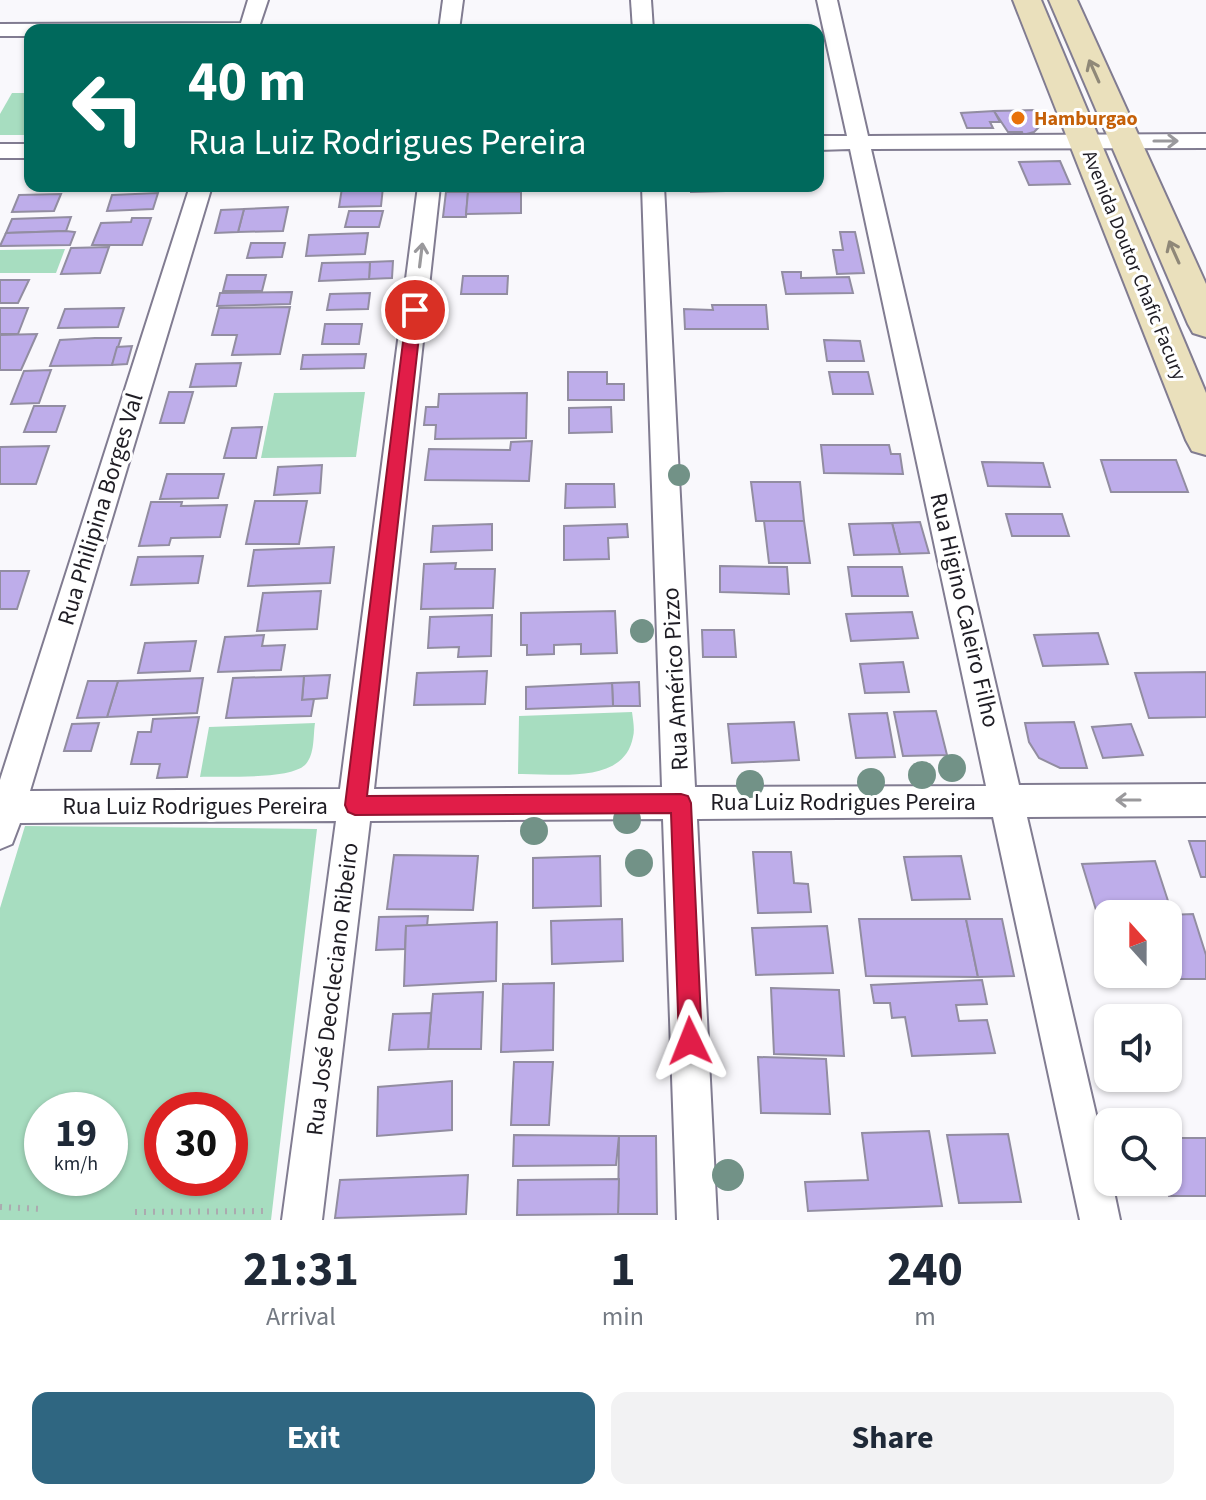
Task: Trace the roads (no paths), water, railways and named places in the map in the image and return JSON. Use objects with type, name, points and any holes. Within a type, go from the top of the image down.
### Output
[{"type":"main road","name":"Avenida Doutor Chafic Facury","points":[[1027,0],[1206,440]]},
{"type":"main road","name":"Avenida Doutor Chafic Facury","points":[[1063,0],[1206,324]]},
{"type":"street","points":[[250,24],[258,0]]},
{"type":"street","points":[[450,24],[453,0]]},
{"type":"street","points":[[641,0],[643,24]]},
{"type":"street","name":"Rua Higino Caleiro Filho","points":[[827,0],[1100,1220]]},
{"type":"street","points":[[0,30],[24,30]]},
{"type":"street","points":[[824,143],[1206,141]]},
{"type":"street","points":[[0,151],[24,151]]},
{"type":"street","name":"Rua Philipina Borges Val","points":[[3,816],[199,192]]},
{"type":"street","name":"Rua José Deocleciano Ribeiro","points":[[302,1215],[428,192]]},
{"type":"street","name":"Rua Américo Pizzo","points":[[653,192],[697,1220]]},
{"type":"street","name":"Rua Luiz Rodrigues Pereira","points":[[3,816],[355,805],[1206,800]]},
{"type":"place","name":"Hamburgao","points":[[1018,118]]}]
